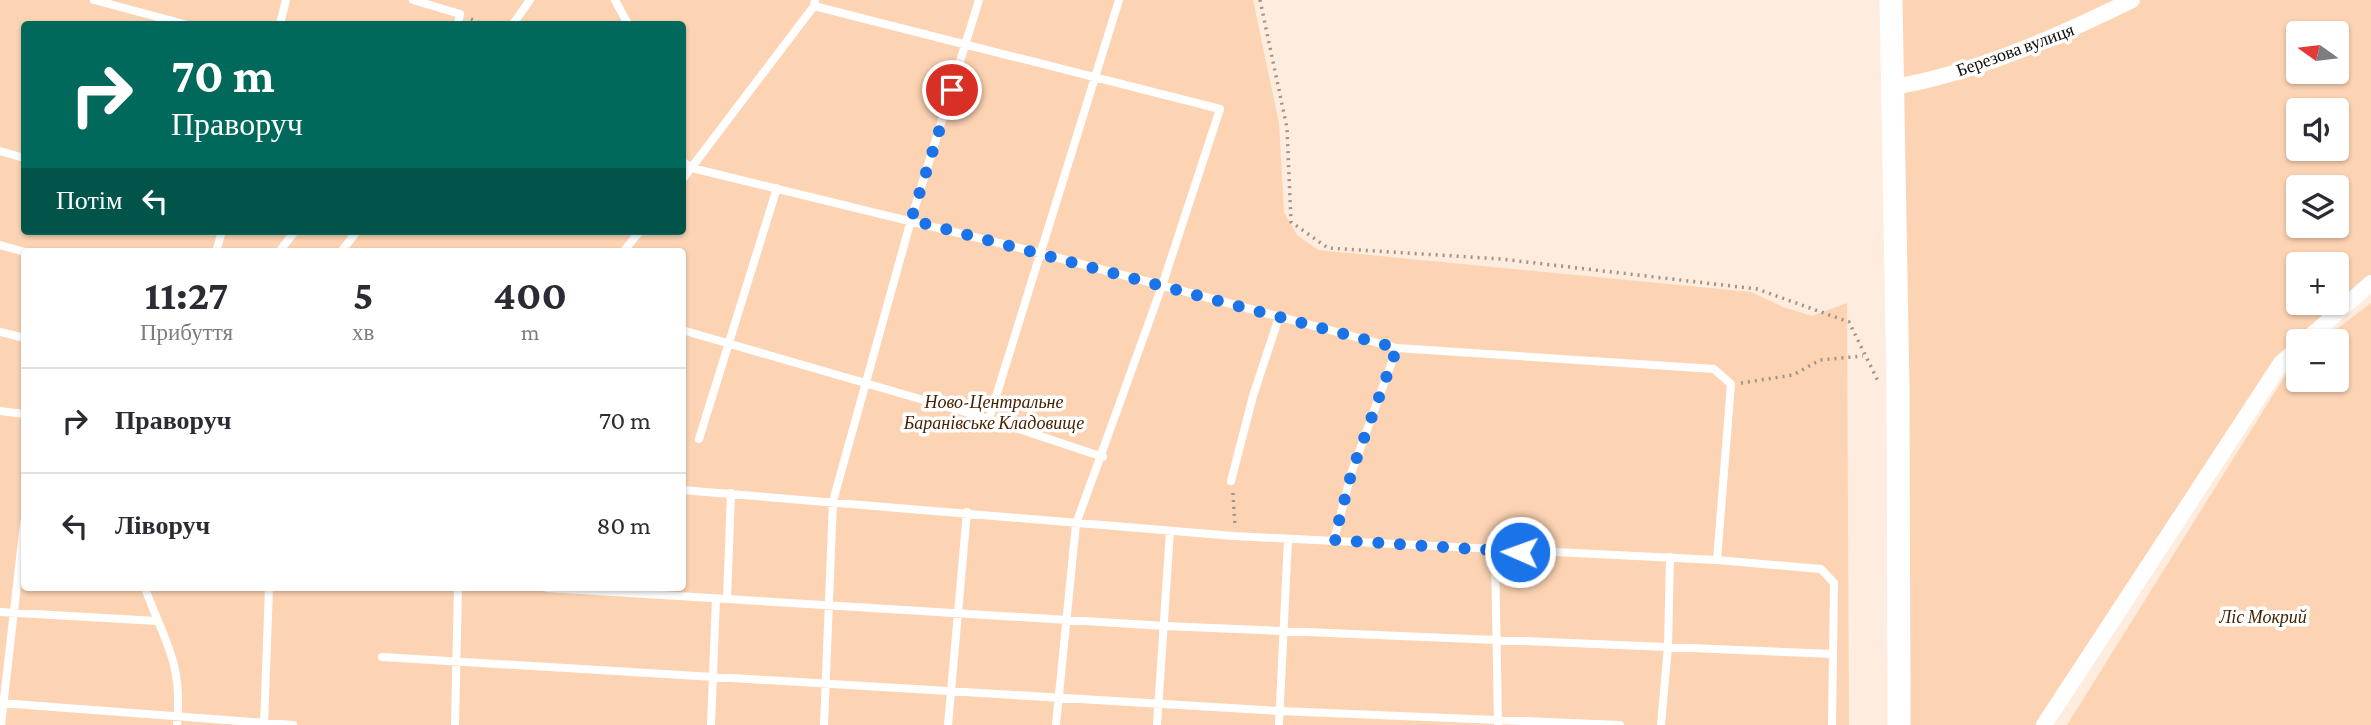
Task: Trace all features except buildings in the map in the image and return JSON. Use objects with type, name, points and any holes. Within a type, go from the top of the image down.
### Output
[{"type":"main road","points":[[1892,0],[1898,387],[1899,725]]},
{"type":"street","name":"Березова вулиця","points":[[1893,87],[1926,82],[1971,66],[2078,27],[2132,0]]},
{"type":"street","points":[[2318,329],[2348,300],[2371,283]]},
{"type":"street","points":[[2044,725],[2286,359]]},
{"type":"lane","points":[[94,0],[173,21]]},
{"type":"lane","points":[[281,21],[286,0]]},
{"type":"lane","points":[[413,0],[460,14],[459,21]]},
{"type":"lane","points":[[515,21],[530,0]]},
{"type":"lane","points":[[615,0],[626,21]]},
{"type":"lane","points":[[824,725],[833,501],[911,220],[979,0]]},
{"type":"lane","points":[[989,419],[1119,0]]},
{"type":"lane","points":[[686,175],[814,3],[1220,109],[1103,457],[1076,523],[1056,725]]},
{"type":"lane","points":[[0,151],[21,157]]},
{"type":"lane","points":[[686,164],[692,168],[911,220],[1397,348],[1714,369],[1731,384],[1717,561]]},
{"type":"lane","points":[[699,439],[727,343],[778,188]]},
{"type":"lane","points":[[0,246],[21,251]]},
{"type":"lane","points":[[1231,481],[1253,396],[1279,317]]},
{"type":"lane","points":[[686,331],[989,419],[1103,457]]},
{"type":"lane","points":[[0,332],[21,337]]},
{"type":"lane","points":[[1334,540],[1352,471],[1397,348]]},
{"type":"lane","points":[[0,411],[21,414]]},
{"type":"lane","points":[[686,489],[1234,536],[1495,551],[1670,557],[1822,569],[1833,583],[1832,725]]},
{"type":"lane","points":[[727,599],[731,493]]},
{"type":"lane","points":[[948,725],[953,692],[956,611],[967,512]]},
{"type":"lane","points":[[1157,725],[1170,531]]},
{"type":"lane","points":[[1279,725],[1288,539]]},
{"type":"lane","points":[[1,725],[1,703],[21,548]]},
{"type":"lane","points":[[1495,551],[1499,640],[1498,723]]},
{"type":"lane","points":[[1661,725],[1668,646],[1670,557]]},
{"type":"lane","points":[[146,591],[157,621],[167,634],[177,667],[178,721]]},
{"type":"lane","points":[[264,724],[269,591]]},
{"type":"lane","points":[[455,725],[458,591]]},
{"type":"lane","points":[[593,591],[956,611],[1165,626],[1833,654]]},
{"type":"lane","points":[[711,725],[716,599]]},
{"type":"lane","points":[[0,612],[157,621]]},
{"type":"lane","points":[[382,657],[826,686],[1498,723],[1620,725]]},
{"type":"lane","points":[[1,703],[178,721],[293,725]]},
{"type":"path","points":[[1260,0],[1287,128],[1291,222],[1328,248],[1501,259],[1757,289],[1849,322],[1876,382],[1898,387]]},
{"type":"path","points":[[1731,384],[1793,375],[1820,360],[1863,356]]},
{"type":"path","points":[[1231,481],[1235,504],[1234,536]]},
{"type":"green space","name":"Ново-Центральне Баранівське Кладовище","points":[[0,0],[1253,0],[1279,123],[1284,212],[1297,235],[1318,250],[1751,292],[1783,307],[1812,316],[1847,303],[1849,725],[0,725]]},
{"type":"green space","points":[[1891,0],[2371,0],[2371,288],[2349,304],[2349,252],[2286,252],[2286,315],[2334,315],[2315,329],[2286,329],[2286,359],[2044,725],[1899,725]]},
{"type":"green space","name":"Ліс Мокрий","points":[[2371,303],[2371,725],[2067,725],[2286,374],[2286,392],[2349,392],[2349,329],[2337,329]]},
{"type":"route","points":[[952,90],[911,220],[1397,348],[1352,471],[1334,540],[1520,552]]}]
